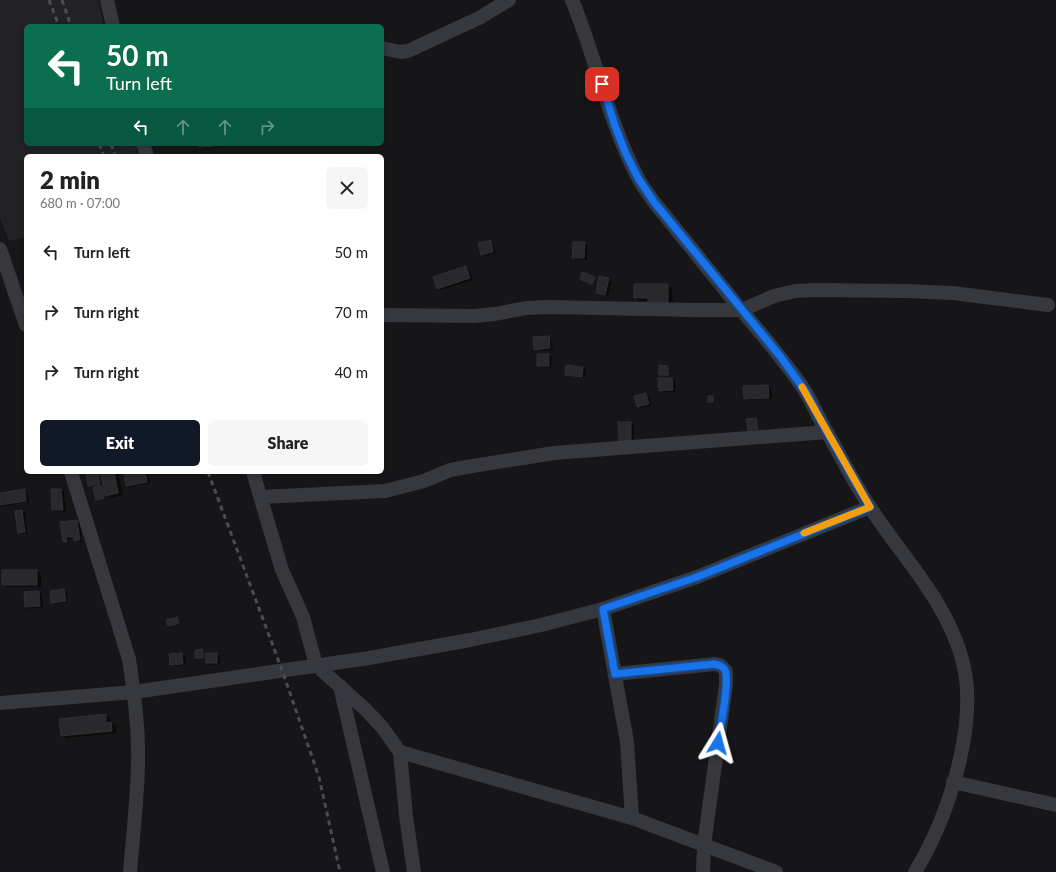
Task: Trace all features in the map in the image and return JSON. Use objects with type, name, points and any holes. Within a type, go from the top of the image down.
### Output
[{"type":"street","points":[[107,0],[113,24]]},
{"type":"street","points":[[384,48],[401,52],[408,51],[480,18],[509,0]]},
{"type":"street","points":[[572,0],[585,30],[615,126],[638,178],[654,202],[780,356],[806,392],[870,507],[941,607],[952,630],[963,660],[968,713],[960,755],[945,809],[928,850],[915,872]]},
{"type":"street","points":[[0,249],[24,319]]},
{"type":"street","points":[[384,315],[474,316],[495,314],[526,308],[548,307],[742,310],[774,296],[795,291],[815,290],[953,293],[1048,305]]},
{"type":"street","points":[[261,497],[385,491],[424,481],[450,470],[554,453],[827,432]]},
{"type":"street","points":[[72,474],[129,659],[134,692],[137,723],[138,765],[130,872]]},
{"type":"street","points":[[254,474],[282,570],[302,617],[316,665],[365,709],[400,752],[406,816],[414,872]]},
{"type":"street","points":[[0,703],[134,692],[368,658],[470,640],[541,625],[603,609],[697,577],[870,507]]},
{"type":"street","points":[[603,609],[627,742],[632,818]]},
{"type":"street","points":[[615,674],[714,664],[720,665],[726,671],[726,684],[704,845],[703,872]]},
{"type":"street","points":[[340,686],[383,872]]},
{"type":"street","points":[[400,752],[632,818],[776,872]]},
{"type":"street","points":[[953,782],[1056,804]]},
{"type":"shaded area","points":[[0,0],[98,0],[104,24],[24,24],[24,146],[136,146],[138,154],[24,154],[24,237],[9,241],[0,218]]},
{"type":"building","points":[[491,240],[493,252],[481,255],[478,243]]},
{"type":"building","points":[[573,242],[585,242],[584,258],[572,258]]},
{"type":"building","points":[[466,266],[470,278],[437,289],[433,277]]},
{"type":"building","points":[[582,272],[595,277],[592,284],[580,279]]},
{"type":"building","points":[[599,276],[609,278],[605,295],[596,293]]},
{"type":"building","points":[[634,284],[668,284],[668,307],[648,307],[648,298],[634,298]]},
{"type":"building","points":[[549,336],[550,348],[534,350],[533,337]]},
{"type":"building","points":[[537,354],[549,354],[549,366],[537,366]]},
{"type":"building","points":[[566,365],[583,367],[582,377],[565,375]]},
{"type":"building","points":[[659,365],[668,366],[668,375],[659,375]]},
{"type":"building","points":[[658,378],[672,378],[673,390],[659,391]]},
{"type":"building","points":[[768,385],[769,398],[744,399],[743,386]]},
{"type":"building","points":[[646,393],[649,404],[637,407],[634,396]]},
{"type":"building","points":[[708,396],[713,396],[713,402],[708,402]]},
{"type":"building","points":[[756,418],[758,429],[748,431],[746,419]]},
{"type":"building","points":[[618,422],[631,422],[631,441],[619,441]]},
{"type":"building","points":[[86,474],[98,474],[100,484],[88,486]]},
{"type":"building","points":[[100,474],[114,474],[118,493],[105,496]]},
{"type":"building","points":[[145,474],[147,482],[126,486],[124,475]]},
{"type":"building","points":[[101,485],[104,498],[96,500],[93,487]]},
{"type":"building","points":[[25,489],[26,501],[0,505],[0,493]]},
{"type":"building","points":[[51,489],[61,489],[63,510],[52,510]]},
{"type":"building","points":[[22,510],[25,532],[18,533],[15,511]]},
{"type":"building","points":[[77,520],[80,540],[74,541],[73,537],[66,537],[67,542],[63,542],[60,522]]},
{"type":"building","points":[[2,570],[37,570],[37,585],[2,585]]},
{"type":"building","points":[[64,589],[66,601],[51,603],[50,591]]},
{"type":"building","points":[[39,591],[40,606],[25,607],[24,592]]},
{"type":"building","points":[[177,617],[179,623],[168,626],[166,620]]},
{"type":"building","points":[[203,649],[203,658],[195,658],[195,650]]},
{"type":"building","points":[[182,653],[183,664],[170,665],[169,654]]},
{"type":"building","points":[[205,653],[217,653],[217,663],[206,663]]},
{"type":"building","points":[[106,714],[106,723],[111,722],[112,731],[61,736],[59,719]]},
{"type":"railway","points":[[49,0],[58,24]]},
{"type":"railway","points":[[62,0],[70,24]]},
{"type":"railway","points":[[100,146],[103,154]]},
{"type":"railway","points":[[112,146],[114,154]]},
{"type":"railway","points":[[209,474],[282,670],[319,777],[340,872]]},
{"type":"slow traffic","points":[[802,387],[870,507],[804,533]]},
{"type":"route","points":[[602,84],[615,126],[626,154],[638,178],[654,202],[780,356],[806,392],[870,507],[697,577],[603,609],[615,674],[714,664],[723,667],[726,671],[726,684],[718,743]]}]
